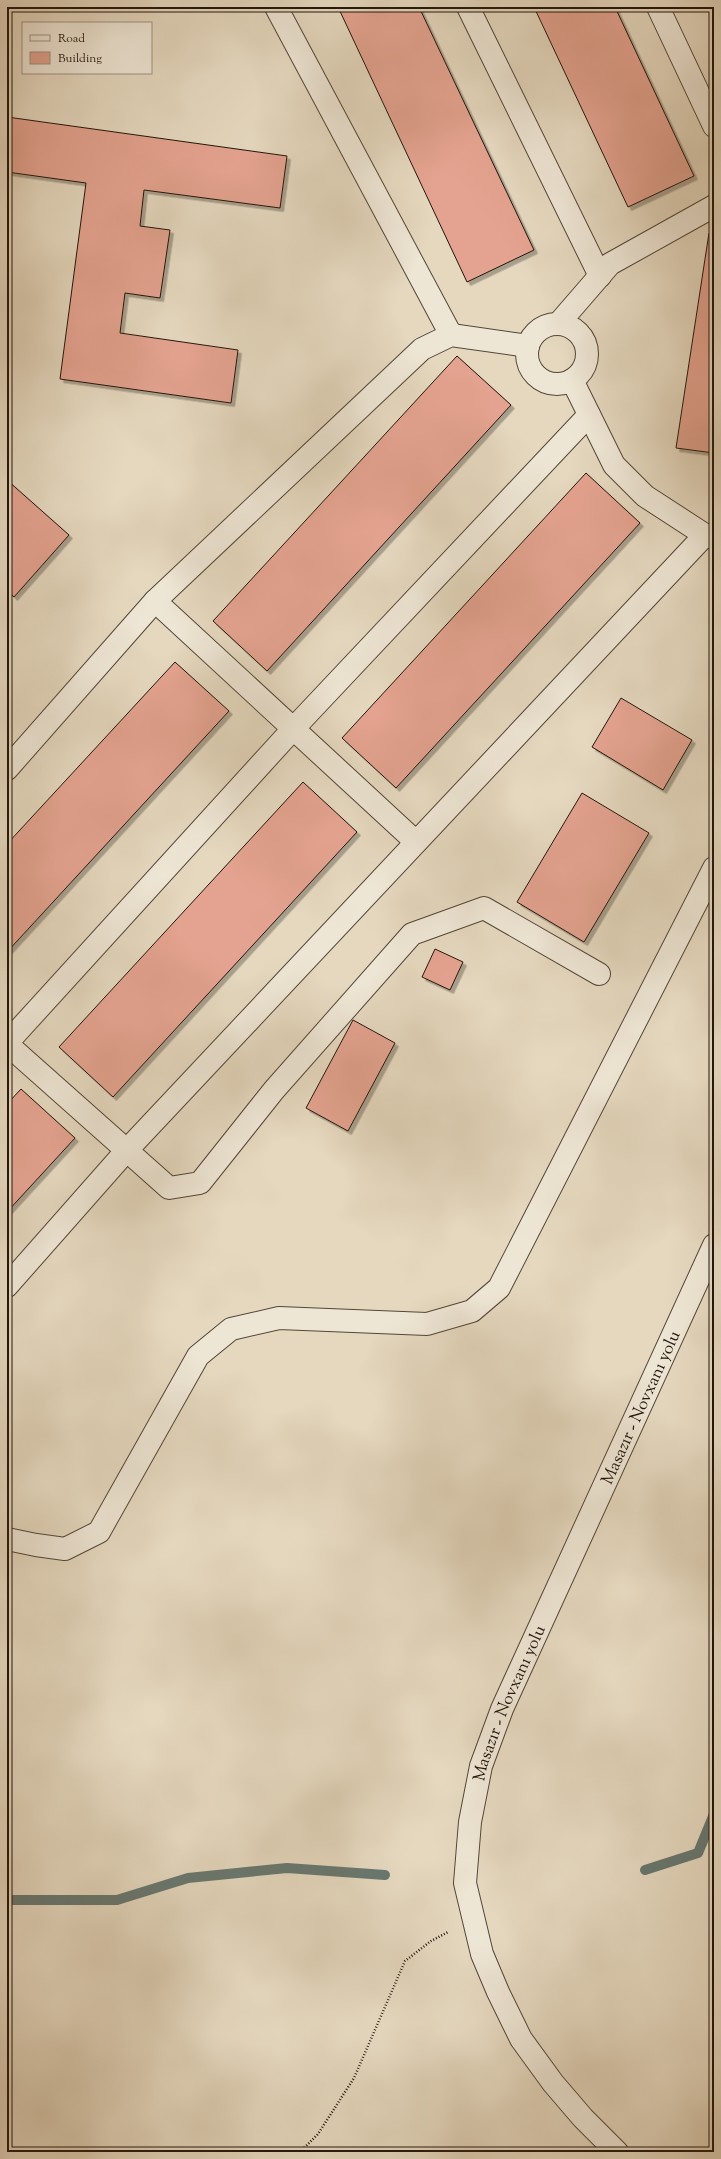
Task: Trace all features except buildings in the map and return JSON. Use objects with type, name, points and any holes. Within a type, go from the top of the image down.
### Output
[{"type":"street","points":[[276,7],[451,335]]},
{"type":"street","points":[[468,7],[600,276]]},
{"type":"street","points":[[658,7],[714,126]]},
{"type":"street","points":[[559,323],[610,264],[714,206]]},
{"type":"street","points":[[559,323],[577,330],[587,347],[585,366],[580,374],[563,384],[554,384],[543,381],[535,375],[529,366],[527,356],[528,346],[532,336],[539,329],[549,324],[559,323]]},
{"type":"street","points":[[7,769],[155,601],[422,349],[451,335],[528,346]]},
{"type":"street","points":[[7,1286],[126,1150],[416,842],[710,536],[645,496],[614,465],[572,380]]},
{"type":"street","points":[[589,415],[294,729],[7,1044],[169,1188],[200,1183],[274,1090],[412,934],[484,908],[599,974]]},
{"type":"street","points":[[155,601],[416,842]]},
{"type":"street","points":[[7,1539],[65,1549],[98,1532],[198,1356],[231,1329],[279,1318],[427,1324],[472,1311],[499,1288],[714,868]]},
{"type":"street","name":"Masazır - Novxanı yolu","points":[[616,2152],[583,2118],[553,2083],[521,2039],[498,1992],[482,1954],[465,1883],[470,1822],[481,1766],[502,1709],[714,1245]]},
{"type":"path","points":[[300,2152],[318,2134],[354,2078],[405,1962],[431,1941],[473,1919]]},
{"type":"waterway","points":[[645,1870],[698,1853],[714,1814]]},
{"type":"waterway","points":[[7,1900],[117,1900],[188,1878],[287,1868],[385,1875]]}]
